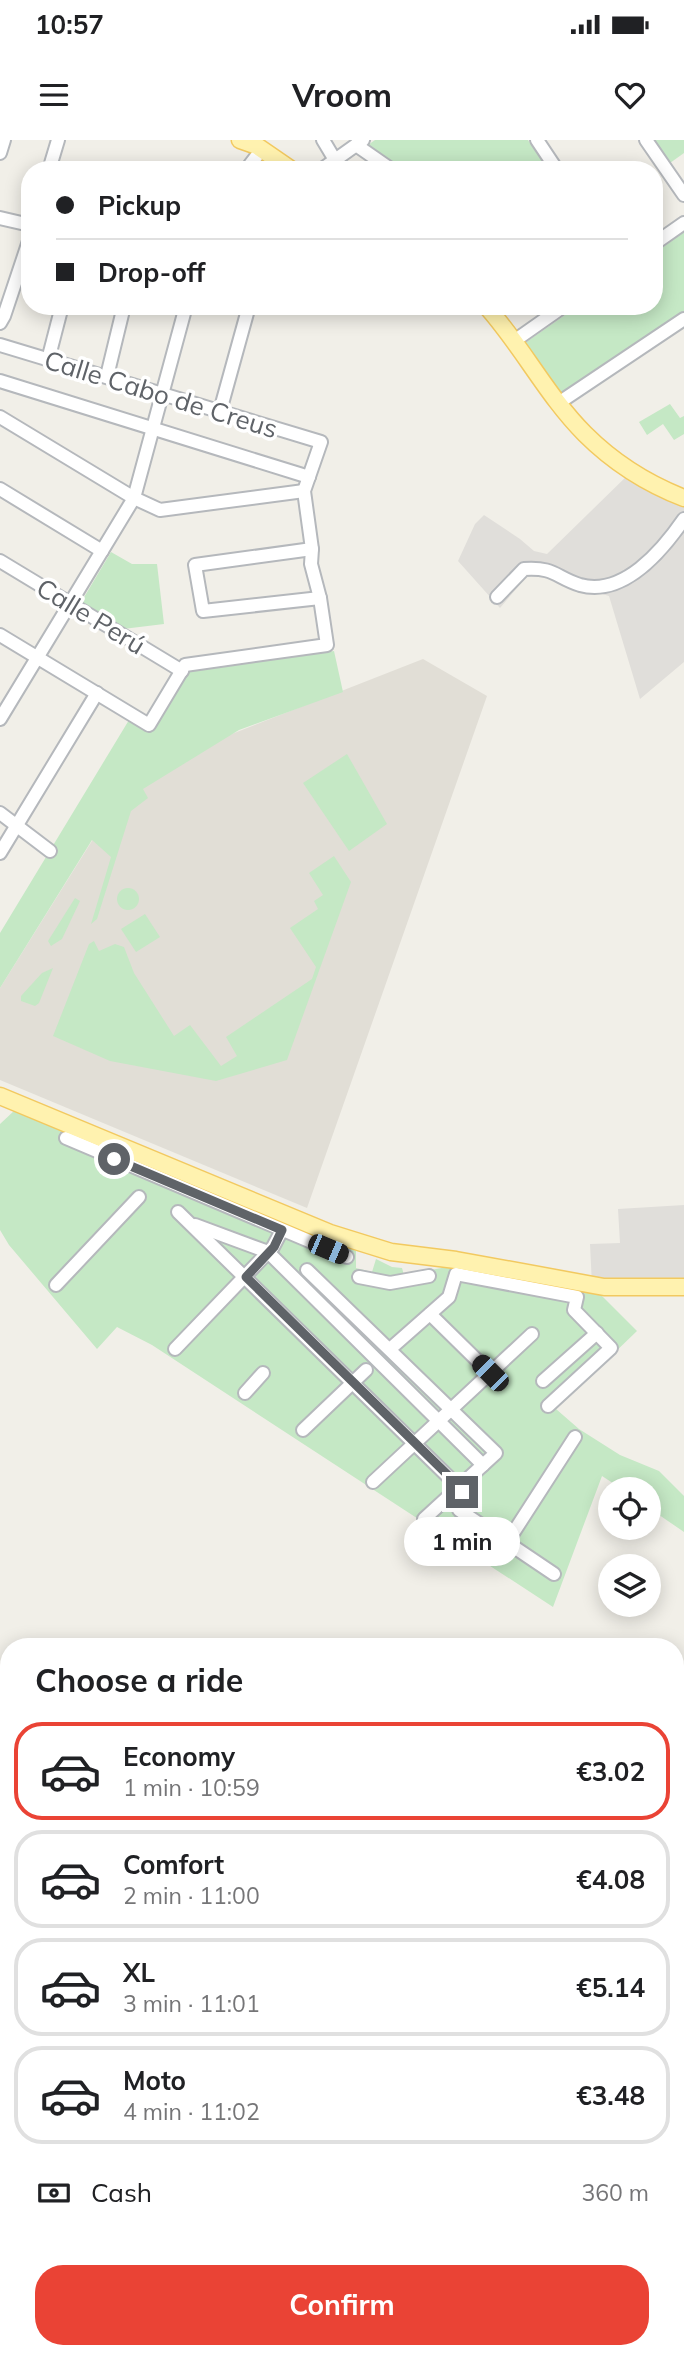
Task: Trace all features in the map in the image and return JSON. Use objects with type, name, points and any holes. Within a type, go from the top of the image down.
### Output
[{"type":"main road","points":[[240,140],[265,143],[285,161]]},
{"type":"main road","points":[[493,315],[584,433],[618,462],[656,486],[684,498]]},
{"type":"main road","points":[[0,1096],[330,1233],[391,1252],[456,1260],[604,1287],[684,1287]]},
{"type":"street","points":[[0,153],[4,140]]},
{"type":"street","points":[[52,161],[58,140]]},
{"type":"street","points":[[323,140],[335,160],[359,142],[381,161]]},
{"type":"street","points":[[537,140],[549,161]]},
{"type":"street","points":[[646,140],[661,161]]},
{"type":"street","points":[[252,161],[265,143]]},
{"type":"street","points":[[663,165],[684,195]]},
{"type":"street","points":[[0,218],[21,223]]},
{"type":"street","points":[[663,238],[684,223]]},
{"type":"street","points":[[0,323],[21,265]]},
{"type":"street","points":[[48,360],[60,315]]},
{"type":"street","points":[[107,376],[122,315]]},
{"type":"street","points":[[0,719],[134,498],[184,315]]},
{"type":"street","points":[[220,411],[247,315]]},
{"type":"street","points":[[515,344],[517,339],[551,315]]},
{"type":"street","points":[[561,405],[563,400],[682,324]]},
{"type":"street","name":"Calle Cabo de Creus","points":[[0,345],[321,442],[309,477]]},
{"type":"street","points":[[0,382],[309,477],[304,491],[313,549],[311,564],[320,598],[327,645],[185,665],[149,725],[0,635]]},
{"type":"street","points":[[0,417],[134,498],[160,510],[304,491]]},
{"type":"street","points":[[0,489],[102,551]]},
{"type":"street","points":[[497,597],[524,569],[540,568],[556,572],[578,584],[598,589],[614,585],[660,550],[684,519]]},
{"type":"street","points":[[313,549],[195,565],[198,587],[203,611],[320,598]]},
{"type":"street","name":"Calle Perú","points":[[0,561],[181,671]]},
{"type":"street","points":[[0,853],[97,694]]},
{"type":"street","points":[[0,813],[50,851]]},
{"type":"street","points":[[66,1138],[347,1257]]},
{"type":"street","points":[[57,1285],[139,1197]]},
{"type":"street","points":[[178,1212],[471,1499]]},
{"type":"street","points":[[190,1223],[268,1252],[483,1465]]},
{"type":"street","points":[[175,1349],[246,1277],[268,1252],[282,1230]]},
{"type":"street","points":[[307,1270],[496,1453],[424,1518]]},
{"type":"street","points":[[390,1349],[449,1297],[456,1274],[577,1297],[574,1310],[611,1348],[548,1406]]},
{"type":"street","points":[[359,1277],[390,1283],[429,1276]]},
{"type":"street","points":[[430,1314],[490,1373]]},
{"type":"street","points":[[543,1381],[597,1333]]},
{"type":"street","points":[[373,1482],[532,1334]]},
{"type":"street","points":[[307,1425],[366,1370]]},
{"type":"street","points":[[245,1393],[263,1373]]},
{"type":"street","points":[[497,1558],[575,1437]]},
{"type":"street","points":[[459,1510],[554,1574]]},
{"type":"shaded area","points":[[632,471],[684,498],[684,662],[640,699],[609,596],[575,586],[551,574],[528,575],[500,608],[458,561],[475,524],[484,515],[534,551],[547,554]]},
{"type":"shaded area","points":[[423,659],[487,696],[307,1208],[0,1080],[0,988],[135,772]]},
{"type":"shaded area","points":[[684,1205],[684,1287],[592,1285],[590,1244],[620,1243],[618,1209]]},
{"type":"green space","points":[[375,140],[528,140],[542,161],[390,161],[368,145]]},
{"type":"green space","points":[[654,140],[684,140],[684,153],[670,163]]},
{"type":"green space","points":[[684,232],[684,311],[559,395],[522,345],[565,315],[663,315],[663,247]]},
{"type":"green space","points":[[670,404],[680,418],[684,416],[684,434],[674,440],[663,424],[647,435],[639,422]]},
{"type":"green space","points":[[111,552],[132,564],[157,564],[164,624],[123,629],[80,604]]},
{"type":"green space","points":[[334,651],[343,692],[239,730],[143,789],[148,798],[131,811],[97,919],[91,924],[111,857],[92,840],[0,988],[0,933],[129,720],[151,732],[188,672]]},
{"type":"green space","points":[[347,754],[387,824],[349,851],[303,783]]},
{"type":"green space","points":[[334,856],[351,882],[287,1060],[216,1081],[110,1061],[53,1036],[89,944],[94,941],[99,951],[115,944],[124,947],[134,973],[174,1036],[190,1025],[221,1066],[237,1056],[226,1037],[312,979],[316,967],[290,928],[318,909],[314,901],[323,895],[309,873]]},
{"type":"green space","points":[[124,888],[132,888],[139,895],[139,903],[132,910],[124,910],[117,903],[117,895]]},
{"type":"green space","points":[[75,898],[80,901],[62,939],[51,946],[48,941]]},
{"type":"green space","points":[[145,914],[160,937],[136,952],[121,929]]},
{"type":"green space","points":[[53,968],[39,1003],[35,1006],[21,1001],[21,996],[42,973]]},
{"type":"green space","points":[[15,1110],[356,1251],[356,1268],[372,1272],[376,1259],[392,1267],[402,1268],[404,1275],[452,1266],[601,1295],[637,1331],[556,1409],[579,1429],[620,1455],[659,1471],[684,1496],[684,1532],[661,1516],[661,1477],[598,1477],[598,1487],[553,1607],[152,1345],[117,1327],[97,1349],[9,1245],[0,1230],[0,1124]]},
{"type":"route","points":[[114,1159],[282,1230],[274,1247],[246,1277],[460,1487],[462,1492]]}]
